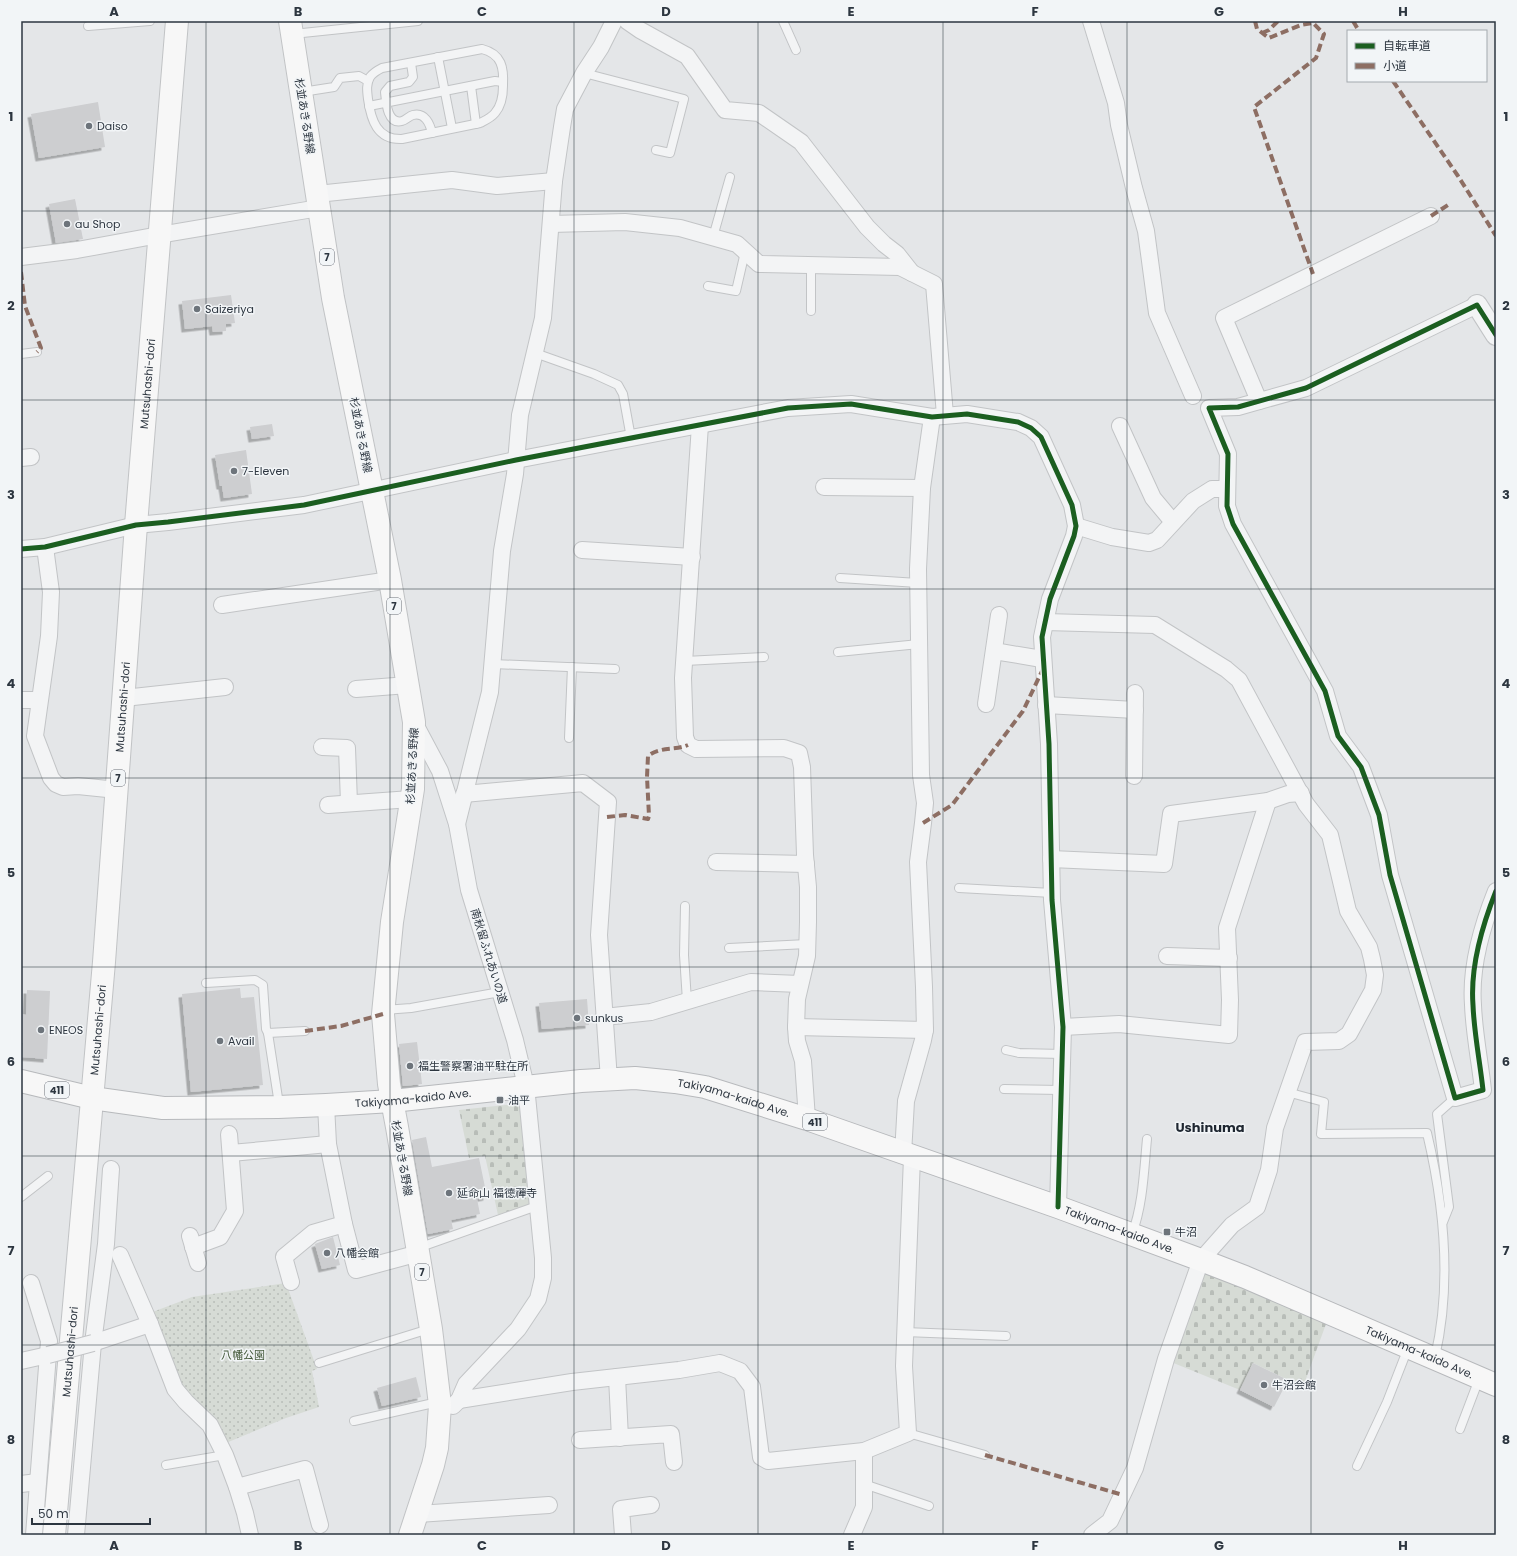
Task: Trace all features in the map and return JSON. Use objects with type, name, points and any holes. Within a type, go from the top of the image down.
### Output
[{"type":"main road","name":"Mutsuhashi-dori","points":[[54,1535],[92,1098],[117,790],[136,525],[177,21]]},
{"type":"main road","name":"杉並あきる野線","points":[[291,28],[333,298],[390,580],[414,722],[413,789],[392,922],[384,1010],[387,1071],[431,1329],[446,1407],[437,1448],[418,1514],[410,1535]]},
{"type":"main road","name":"Takiyama-kaido Ave.","points":[[21,1082],[92,1098],[163,1108],[278,1107],[392,1101],[526,1086],[634,1078],[705,1087],[807,1119],[1132,1234],[1252,1280],[1488,1381]]},
{"type":"street","points":[[457,824],[490,692],[502,552],[515,474],[520,415],[543,318],[556,157],[565,109],[584,73],[601,47],[614,21]]},
{"type":"street","points":[[627,21],[640,30],[687,56],[725,110],[759,113],[801,142],[867,226],[884,244],[897,254],[912,273]]},
{"type":"street","points":[[1091,21],[1116,103],[1119,125],[1132,181],[1146,231],[1157,313],[1193,396]]},
{"type":"street","points":[[21,256],[77,250],[318,201],[452,180],[497,186],[554,181]]},
{"type":"street","points":[[1259,401],[1224,318],[1431,216]]},
{"type":"street","points":[[446,1407],[572,1382],[679,1370],[720,1363],[740,1370],[752,1387],[761,1457],[768,1461],[864,1451],[908,1433],[904,1387],[907,1155],[906,1102],[924,1040],[925,1030],[918,862],[924,823],[925,803],[920,776],[918,583],[922,488],[938,416],[934,284],[900,267],[759,264],[737,244],[680,228],[625,222],[551,224]]},
{"type":"street","points":[[1496,335],[1476,305],[1306,388],[1238,407],[1210,408],[1228,454],[1227,506],[1233,524],[1324,691],[1338,736],[1361,767],[1379,815],[1390,875],[1455,1098],[1483,1090],[1473,1004],[1474,973],[1480,940],[1496,891]]},
{"type":"street","points":[[21,549],[45,547],[136,525],[304,505],[516,460],[788,408],[851,404],[938,416],[967,414],[1018,422],[1031,428],[1041,438],[1056,467],[1072,505],[1076,526],[1074,536],[1050,599],[1042,637],[1042,659],[1049,744],[1052,893],[1063,1027],[1058,1207]]},
{"type":"street","points":[[700,425],[683,678],[685,737],[688,745],[696,749],[784,748],[799,753],[802,767],[808,887],[807,956],[797,999],[796,1027],[797,1041],[802,1061],[807,1119]]},
{"type":"street","points":[[1120,426],[1153,498],[1173,522]]},
{"type":"street","points":[[824,487],[922,488]]},
{"type":"street","points":[[1076,526],[1112,537],[1149,543],[1157,540],[1193,501],[1212,489],[1227,489]]},
{"type":"street","points":[[45,547],[51,592],[49,636],[35,736],[51,778],[56,784],[63,787],[78,786],[117,790]]},
{"type":"street","points":[[582,550],[692,557]]},
{"type":"street","points":[[222,605],[390,580]]},
{"type":"street","points":[[986,704],[998,615]]},
{"type":"street","points":[[1045,622],[1155,625],[1226,669],[1239,680],[1306,804],[1330,835],[1348,911],[1369,947],[1375,975],[1373,990],[1349,1034],[1339,1041],[1305,1042],[1275,1128],[1269,1170],[1257,1207],[1232,1225],[1201,1260],[1166,1359],[1135,1468],[1110,1521],[1092,1535]]},
{"type":"street","points":[[994,651],[1042,659]]},
{"type":"street","points":[[356,688],[408,684]]},
{"type":"street","points":[[124,698],[225,687]]},
{"type":"street","points":[[1134,776],[1135,692]]},
{"type":"street","points":[[21,700],[39,700]]},
{"type":"street","points":[[1046,705],[1135,710]]},
{"type":"street","name":"南秋留ふれあいの道","points":[[414,722],[440,771],[457,824],[469,890],[515,1040],[526,1086],[544,1258],[543,1278],[538,1299],[518,1329],[446,1407]]},
{"type":"street","points":[[322,747],[347,748],[348,803]]},
{"type":"street","points":[[464,794],[583,783],[608,802],[599,935],[609,1080]]},
{"type":"street","points":[[1051,860],[1164,864],[1171,814],[1268,801],[1288,794],[1301,793]]},
{"type":"street","points":[[328,804],[411,800]]},
{"type":"street","points":[[1063,1027],[1119,1024],[1229,1036],[1230,1000],[1227,928],[1268,801]]},
{"type":"street","points":[[716,862],[806,864]]},
{"type":"street","points":[[1167,956],[1229,958]]},
{"type":"street","points":[[604,1017],[651,1012],[751,982],[800,984]]},
{"type":"street","points":[[796,1027],[925,1030]]},
{"type":"street","points":[[326,1105],[328,1144],[344,1224],[356,1270],[418,1251]]},
{"type":"street","points":[[198,1263],[191,1242],[220,1238],[235,1211],[230,1134]]},
{"type":"street","points":[[231,1153],[328,1144]]},
{"type":"street","points":[[76,1535],[93,1344],[106,1244],[111,1169]]},
{"type":"street","points":[[291,1282],[284,1258],[313,1233],[344,1224]]},
{"type":"street","points":[[120,1255],[150,1324],[175,1389],[210,1425],[225,1455],[237,1487],[250,1535]]},
{"type":"street","points":[[31,1283],[49,1340],[34,1535]]},
{"type":"street","points":[[21,1361],[93,1344],[150,1324]]},
{"type":"street","points":[[617,1376],[620,1438]]},
{"type":"street","points":[[580,1440],[671,1434],[674,1462]]},
{"type":"street","points":[[852,1535],[864,1507],[864,1451]]},
{"type":"street","points":[[237,1487],[305,1469],[320,1525]]},
{"type":"street","points":[[21,1484],[38,1482]]},
{"type":"street","points":[[418,1514],[549,1505]]},
{"type":"street","points":[[623,1535],[621,1509],[652,1505]]},
{"type":"lane","points":[[88,26],[150,21]]},
{"type":"lane","points":[[291,28],[418,21]]},
{"type":"lane","points":[[783,21],[796,50]]},
{"type":"lane","points":[[482,49],[490,51],[501,63],[504,72],[502,98],[499,107],[489,119],[476,124],[402,139],[387,137],[375,125],[369,106],[367,87],[371,76],[382,68],[438,57],[482,49]]},
{"type":"lane","points":[[438,57],[452,128]]},
{"type":"lane","points":[[411,63],[413,77],[409,82],[390,86],[385,92],[386,103],[391,116],[396,121],[402,122],[413,115],[419,115],[424,117],[430,124],[432,133]]},
{"type":"lane","points":[[584,73],[684,99],[670,153],[656,150]]},
{"type":"lane","points":[[301,92],[334,87],[340,78],[359,76],[368,81]]},
{"type":"lane","points":[[369,106],[494,81],[503,82]]},
{"type":"lane","points":[[471,86],[476,124]]},
{"type":"lane","points":[[713,237],[730,177]]},
{"type":"lane","points":[[708,286],[736,291],[745,252]]},
{"type":"lane","points":[[811,265],[811,311]]},
{"type":"lane","points":[[21,354],[37,352]]},
{"type":"lane","points":[[535,353],[594,374],[618,385],[623,394],[631,438]]},
{"type":"lane","points":[[840,578],[918,583]]},
{"type":"lane","points":[[838,652],[919,644]]},
{"type":"lane","points":[[685,661],[764,657]]},
{"type":"lane","points":[[493,664],[616,669]]},
{"type":"lane","points":[[569,738],[572,667]]},
{"type":"lane","points":[[959,888],[1052,893]]},
{"type":"lane","points":[[685,906],[684,955],[687,1001]]},
{"type":"lane","points":[[729,948],[807,944]]},
{"type":"lane","points":[[206,983],[255,980],[263,984],[266,1029],[268,1033],[278,1098],[278,1107]]},
{"type":"lane","points":[[384,1010],[411,1008],[500,992]]},
{"type":"lane","points":[[268,1033],[305,1031]]},
{"type":"lane","points":[[1006,1050],[1019,1053],[1062,1054]]},
{"type":"lane","points":[[1004,1089],[1061,1090]]},
{"type":"lane","points":[[1287,1092],[1324,1102],[1321,1134],[1426,1133],[1434,1163],[1443,1223],[1444,1279],[1439,1338],[1434,1358]]},
{"type":"lane","points":[[1443,1223],[1449,1207],[1437,1114],[1455,1098]]},
{"type":"lane","points":[[1132,1234],[1136,1224],[1144,1179],[1147,1140]]},
{"type":"lane","points":[[21,1197],[48,1176]]},
{"type":"lane","points":[[418,1251],[538,1206]]},
{"type":"lane","points":[[319,1363],[431,1329]]},
{"type":"lane","points":[[905,1332],[1006,1336]]},
{"type":"lane","points":[[1357,1466],[1387,1402],[1408,1347]]},
{"type":"lane","points":[[1460,1429],[1488,1381]]},
{"type":"lane","points":[[354,1421],[446,1407]]},
{"type":"lane","points":[[908,1433],[985,1455]]},
{"type":"lane","points":[[166,1465],[225,1455]]},
{"type":"lane","points":[[864,1484],[929,1506]]},
{"type":"green space","points":[[524,1103],[534,1203],[498,1215],[485,1156],[469,1158],[459,1110]]},
{"type":"green space","points":[[1203,1271],[1326,1324],[1303,1387],[1253,1363],[1240,1390],[1171,1362]]},
{"type":"green space","name":"八幡公園","points":[[286,1283],[317,1369],[312,1371],[319,1407],[286,1418],[226,1443],[180,1384],[150,1313],[192,1297]]},
{"type":"building","points":[[98,102],[105,147],[39,158],[31,114]]},
{"type":"building","points":[[75,199],[83,239],[56,243],[49,204]]},
{"type":"building","points":[[231,295],[235,323],[226,324],[226,331],[213,332],[212,326],[185,329],[182,301]]},
{"type":"building","points":[[272,424],[274,436],[252,439],[250,427]]},
{"type":"building","points":[[246,450],[252,494],[224,498],[222,486],[220,486],[215,455]]},
{"type":"building","points":[[240,988],[241,998],[254,997],[263,1085],[191,1092],[182,994]]},
{"type":"building","points":[[27,990],[50,991],[47,1059],[22,1057],[23,1043],[21,1043],[21,1014],[26,1015]]},
{"type":"building","points":[[587,999],[589,1025],[542,1029],[539,1003]]},
{"type":"building","points":[[417,1042],[422,1084],[403,1086],[399,1044]]},
{"type":"building","points":[[426,1137],[432,1167],[479,1158],[487,1197],[477,1199],[480,1214],[451,1220],[453,1229],[428,1234],[412,1140]]},
{"type":"building","name":"八幡会館","points":[[333,1237],[340,1265],[322,1269],[315,1244]]},
{"type":"building","name":"牛沼会館","points":[[1253,1363],[1288,1380],[1274,1407],[1240,1390]]},
{"type":"building","points":[[416,1377],[421,1397],[382,1406],[377,1388]]},
{"type":"marked path","points":[[1255,21],[1257,29],[1269,38],[1301,25],[1313,23],[1324,34],[1316,58],[1254,107],[1313,274]]},
{"type":"marked path","points":[[1262,33],[1269,30],[1278,21]]},
{"type":"marked path","points":[[1353,21],[1358,30]]},
{"type":"marked path","points":[[1394,82],[1458,176],[1496,236]]},
{"type":"marked path","points":[[1431,216],[1451,203]]},
{"type":"marked path","points":[[21,272],[25,306],[41,348],[37,352]]},
{"type":"marked path","points":[[923,823],[952,805],[1023,711],[1043,669]]},
{"type":"marked path","points":[[607,817],[625,815],[648,819],[648,756],[658,751],[688,745]]},
{"type":"marked path","points":[[305,1031],[341,1026],[383,1014]]},
{"type":"marked path","points":[[985,1455],[1123,1495]]},
{"type":"cycle path","points":[[1496,335],[1477,305],[1306,388],[1238,407],[1209,408],[1228,454],[1227,506],[1233,524],[1325,691],[1338,736],[1361,767],[1379,815],[1390,875],[1455,1098],[1483,1090],[1474,1016],[1473,976],[1478,946],[1496,891]]},
{"type":"cycle path","points":[[21,549],[45,547],[136,525],[304,505],[516,460],[788,408],[851,404],[932,417],[967,414],[1018,422],[1031,428],[1041,437],[1072,505],[1076,526],[1074,536],[1050,599],[1042,637],[1049,744],[1052,900],[1063,1027],[1058,1207]]},
{"type":"place","name":"Daiso","points":[[89,126]]},
{"type":"place","name":"au Shop","points":[[67,224]]},
{"type":"place","name":"Saizeriya","points":[[197,309]]},
{"type":"place","name":"7-Eleven","points":[[234,471]]},
{"type":"place","name":"sunkus","points":[[577,1018]]},
{"type":"place","name":"ENEOS","points":[[41,1030]]},
{"type":"place","name":"Avail","points":[[220,1041]]},
{"type":"place","name":"福生警察署油平駐在所","points":[[410,1066]]},
{"type":"place","name":"油平","points":[[500,1100]]},
{"type":"place","name":"延命山 福德禪寺","points":[[449,1193]]},
{"type":"place","name":"牛沼","points":[[1167,1232]]},
{"type":"place","name":"八幡会館","points":[[327,1253]]},
{"type":"place","name":"牛沼会館","points":[[1264,1385]]},
{"type":"district","name":"Ushinuma","points":[[1210,1127]]}]
